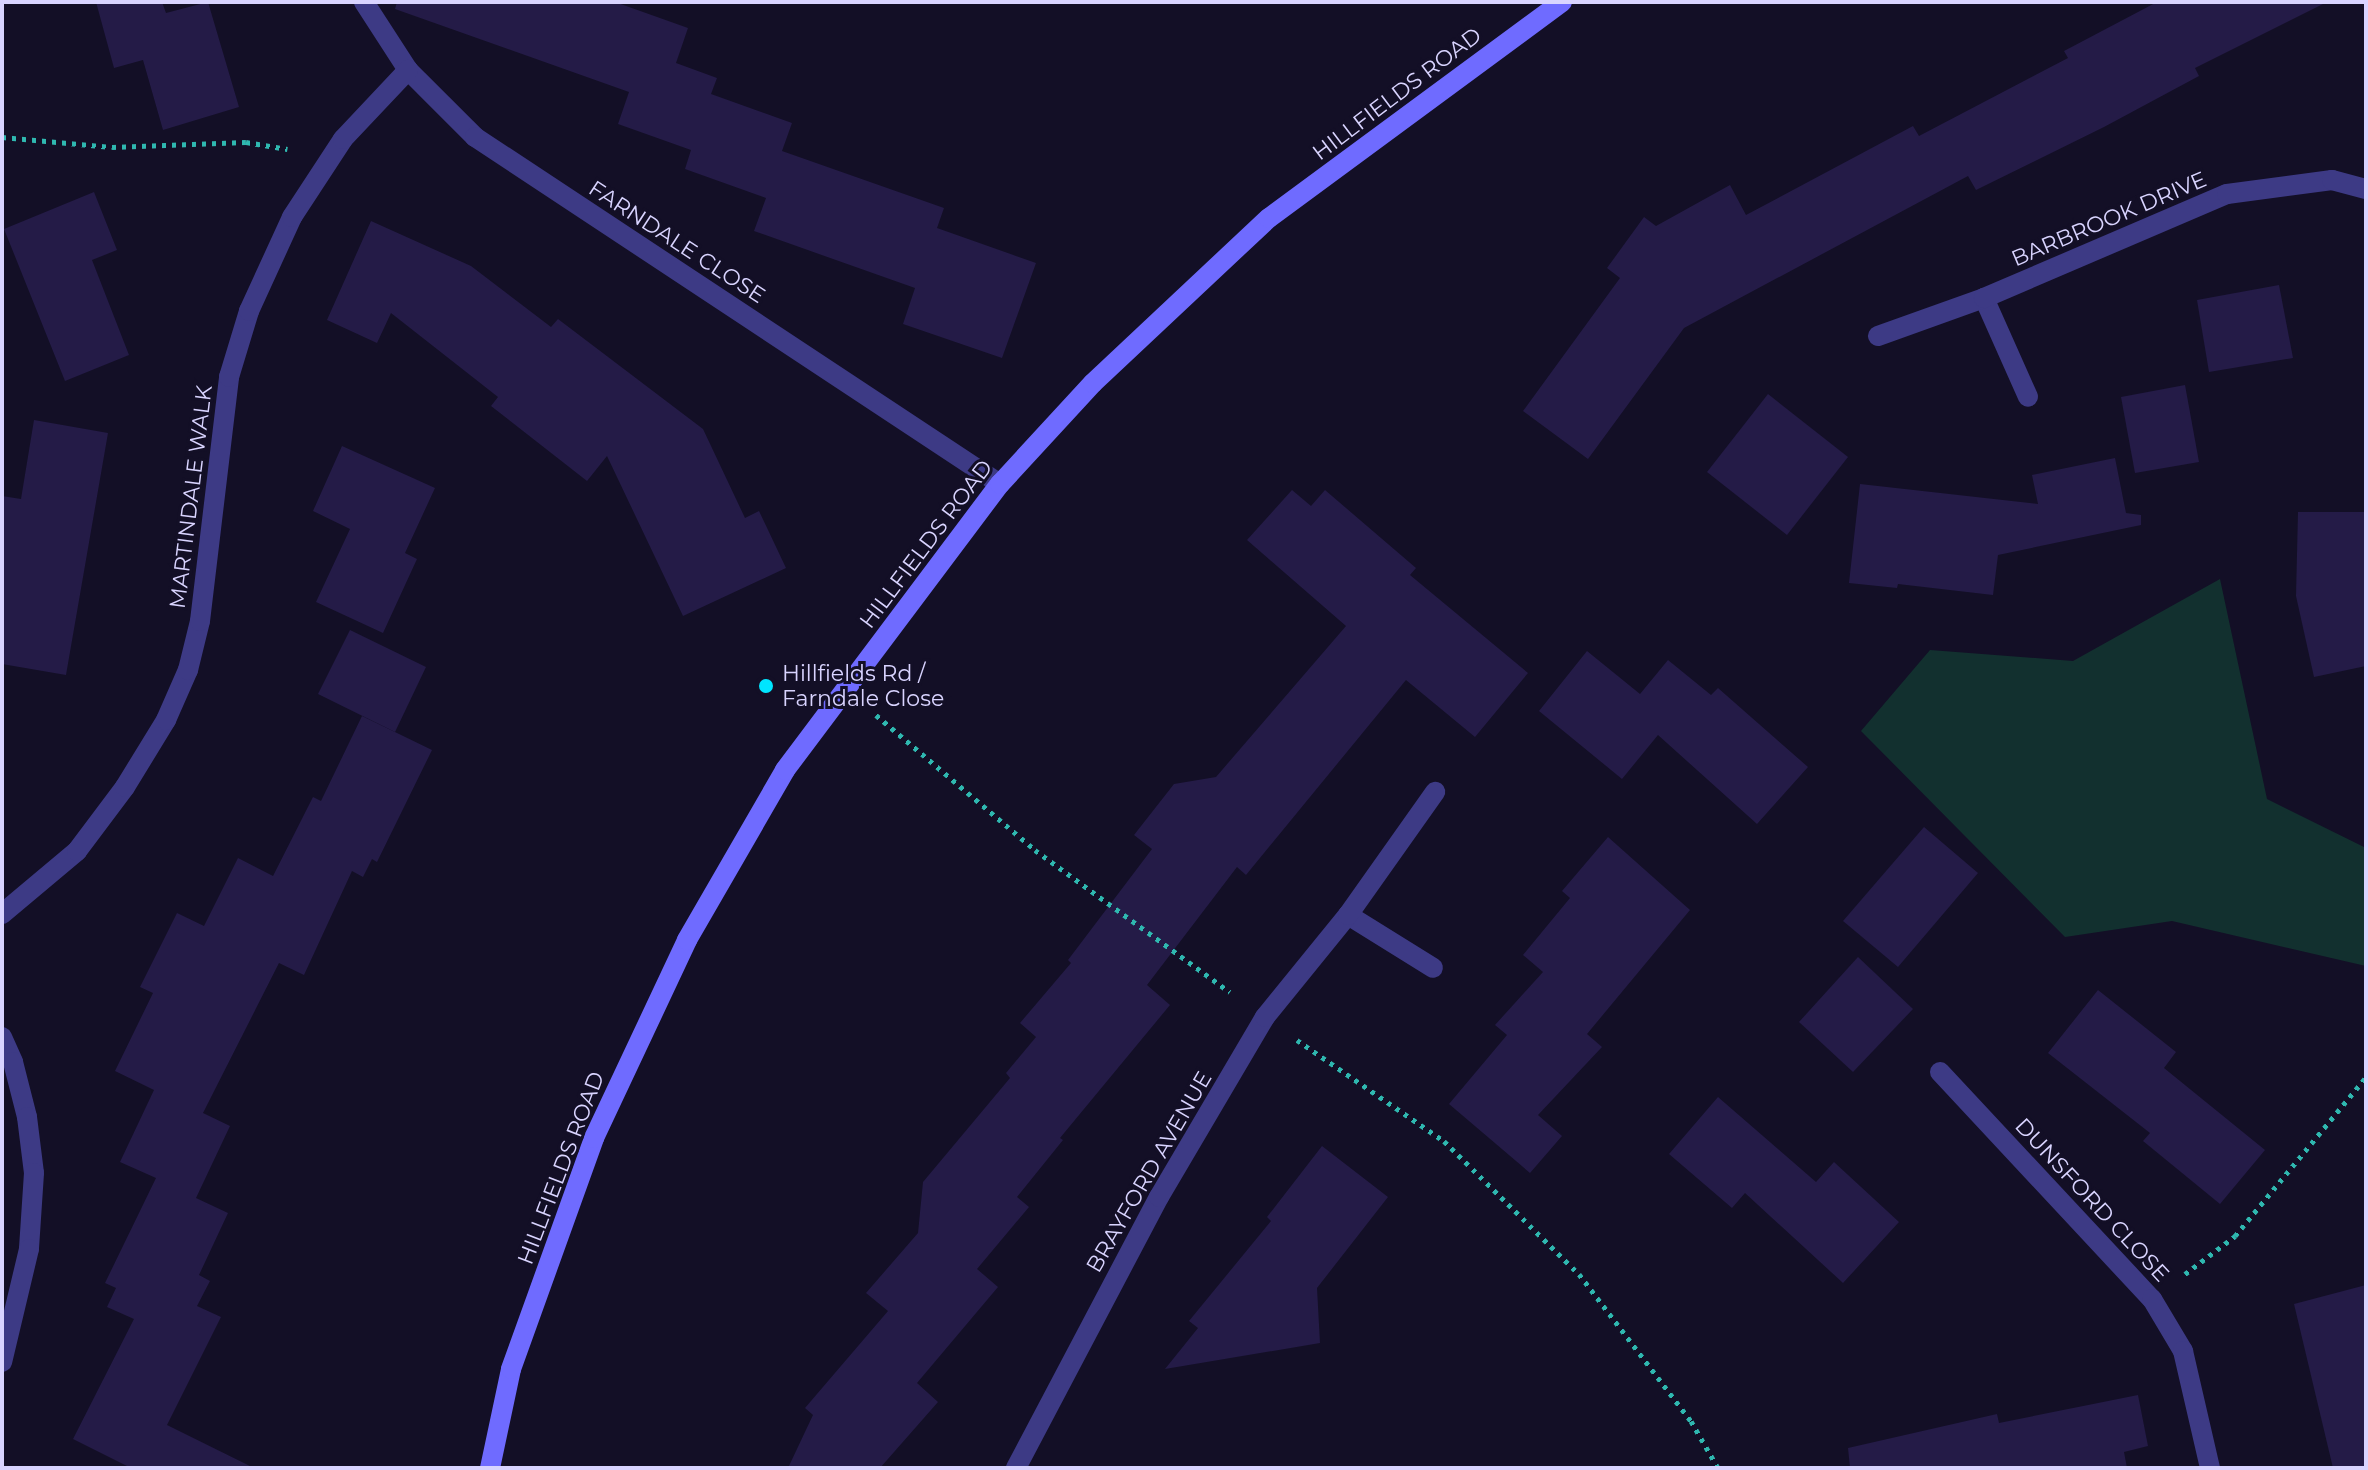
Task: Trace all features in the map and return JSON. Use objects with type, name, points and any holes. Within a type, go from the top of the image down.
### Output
[{"type":"street","name":"FARNDALE CLOSE","points":[[364,2],[408,70],[475,137],[1000,484]]},
{"type":"street","name":"HILLFIELDS ROAD","points":[[490,1468],[511,1369],[594,1138],[687,940],[785,770],[1000,484],[1093,383],[1269,218],[1562,2]]},
{"type":"street","name":"MARTINDALE WALK","points":[[2,914],[77,851],[125,787],[166,720],[188,670],[200,621],[229,377],[249,311],[292,217],[343,139],[408,70]]},
{"type":"street","name":"BARBROOK DRIVE","points":[[1878,336],[1984,298],[2227,194],[2332,180],[2366,189]]},
{"type":"street","points":[[1984,298],[2028,397]]},
{"type":"street","name":"BRAYFORD AVENUE","points":[[1016,1468],[1159,1197],[1265,1017],[1348,915],[1435,792]]},
{"type":"street","points":[[1348,915],[1433,968]]},
{"type":"street","points":[[2,1037],[13,1062],[27,1117],[34,1173],[29,1249],[2,1362]]},
{"type":"street","name":"DUNSFORD CLOSE","points":[[1940,1072],[2152,1299],[2183,1351],[2210,1468]]},
{"type":"path","points":[[2,137],[112,147],[246,142],[283,150],[343,139]]},
{"type":"path","points":[[845,690],[1035,850],[1265,1017],[1444,1141],[1579,1274],[1691,1421],[1718,1468]]},
{"type":"path","points":[[2152,1299],[2235,1236],[2366,1077]]},
{"type":"green space","points":[[2220,579],[2267,799],[2366,848],[2366,966],[2172,921],[2065,937],[1861,731],[1930,650],[2073,661]]},
{"type":"building","points":[[96,2],[162,2],[166,13],[208,2],[239,107],[163,130],[143,60],[114,68]]},
{"type":"building","points":[[397,2],[615,2],[688,28],[676,63],[717,78],[711,94],[792,123],[782,151],[944,208],[937,228],[1036,263],[1002,358],[903,324],[915,288],[754,231],[766,198],[685,169],[691,150],[618,124],[629,92],[395,9]]},
{"type":"building","points":[[2157,2],[2327,2],[2195,68],[2199,76],[2104,127],[1976,190],[1968,176],[1684,328],[1588,459],[1523,411],[1620,278],[1607,268],[1644,217],[1656,226],[1730,185],[1746,215],[1913,126],[1919,136],[2068,58],[2064,51]]},
{"type":"building","points":[[94,192],[117,250],[92,260],[129,355],[65,381],[4,229]]},
{"type":"building","points":[[371,221],[471,266],[551,327],[558,319],[703,429],[745,518],[759,511],[786,568],[683,616],[607,456],[587,481],[491,406],[498,397],[391,313],[377,343],[327,320]]},
{"type":"building","points":[[2279,285],[2293,358],[2209,372],[2197,300]]},
{"type":"building","points":[[2185,385],[2199,462],[2135,473],[2121,397]]},
{"type":"building","points":[[1768,394],[1848,457],[1787,535],[1707,472]]},
{"type":"building","points":[[34,420],[108,433],[66,675],[2,664],[2,496],[21,499]]},
{"type":"building","points":[[342,446],[435,488],[405,553],[417,559],[383,633],[316,602],[350,529],[313,511]]},
{"type":"building","points":[[2115,458],[2126,513],[2141,515],[2141,525],[1998,555],[1993,595],[1898,584],[1897,588],[1849,583],[1860,484],[2038,504],[2032,475]]},
{"type":"building","points":[[1292,490],[1311,506],[1325,490],[1416,568],[1410,575],[1528,673],[1475,737],[1406,680],[1246,875],[1237,867],[1147,985],[1170,1005],[1060,1138],[1063,1140],[1017,1197],[1029,1207],[977,1269],[998,1287],[917,1383],[938,1402],[880,1468],[788,1468],[813,1415],[805,1408],[888,1311],[866,1293],[918,1233],[923,1182],[1010,1078],[1006,1073],[1036,1037],[1020,1023],[1071,963],[1068,960],[1152,849],[1134,835],[1174,784],[1216,777],[1346,626],[1247,540]]},
{"type":"building","points":[[2298,512],[2366,512],[2366,666],[2314,677],[2296,596]]},
{"type":"building","points":[[350,630],[426,667],[395,732],[318,694]]},
{"type":"building","points":[[1587,651],[1640,694],[1668,660],[1711,695],[1718,688],[1808,767],[1757,824],[1658,735],[1622,779],[1539,711]]},
{"type":"building","points":[[362,716],[432,750],[377,862],[372,859],[363,877],[352,871],[304,975],[279,963],[203,1113],[230,1126],[196,1198],[228,1213],[199,1275],[210,1281],[197,1306],[221,1317],[167,1425],[254,1468],[131,1468],[73,1439],[134,1319],[107,1307],[116,1288],[105,1283],[156,1178],[120,1162],[154,1090],[115,1071],[153,993],[140,987],[177,913],[204,926],[238,858],[273,876],[313,797],[321,801]]},
{"type":"building","points":[[1924,827],[1978,873],[1898,967],[1843,921]]},
{"type":"building","points":[[1608,837],[1690,910],[1587,1034],[1602,1047],[1538,1115],[1562,1136],[1530,1173],[1449,1104],[1507,1035],[1495,1025],[1543,972],[1523,955],[1570,898],[1562,891]]},
{"type":"building","points":[[1858,957],[1913,1009],[1853,1072],[1799,1022]]},
{"type":"building","points":[[2098,990],[2176,1052],[2164,1068],[2265,1150],[2220,1204],[2143,1141],[2150,1133],[2048,1053]]},
{"type":"building","points":[[1718,1097],[1816,1182],[1834,1162],[1899,1222],[1843,1283],[1745,1193],[1732,1208],[1669,1154]]},
{"type":"building","points":[[1322,1146],[1388,1197],[1317,1288],[1320,1343],[1165,1369],[1198,1328],[1189,1321],[1271,1221],[1267,1217]]},
{"type":"building","points":[[2366,1285],[2366,1468],[2333,1468],[2294,1304]]},
{"type":"building","points":[[2138,1395],[2148,1446],[2124,1452],[2127,1468],[1850,1468],[1848,1448],[1997,1414],[1999,1423]]},
{"type":"place","name":"Hillfields Rd / Farndale Close","points":[[766,686]]}]
